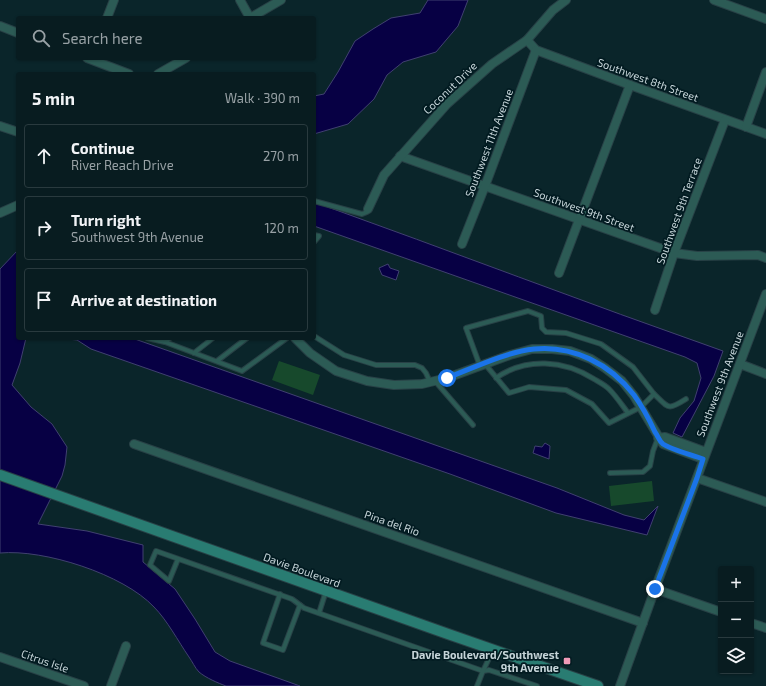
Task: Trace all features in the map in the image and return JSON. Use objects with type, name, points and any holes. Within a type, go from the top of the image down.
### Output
[{"type":"main road","name":"Davie Boulevard","points":[[0,475],[598,686]]},
{"type":"street","points":[[108,16],[114,0]]},
{"type":"street","points":[[240,0],[249,16]]},
{"type":"street","points":[[253,16],[281,0]]},
{"type":"street","name":"Coconut Drive","points":[[368,209],[384,175],[446,104],[492,64],[527,40],[553,10],[566,0]]},
{"type":"street","points":[[714,0],[766,19]]},
{"type":"street","points":[[0,26],[16,32]]},
{"type":"street","name":"Southwest 8th Street","points":[[527,40],[536,50],[630,86],[766,134]]},
{"type":"street","name":"Southwest 11th Avenue","points":[[462,244],[536,50]]},
{"type":"street","points":[[94,60],[124,72]]},
{"type":"street","points":[[162,72],[182,60]]},
{"type":"street","points":[[746,127],[766,72]]},
{"type":"street","points":[[559,273],[630,86]]},
{"type":"street","name":"Southwest 9th Terrace","points":[[655,310],[674,253],[725,120]]},
{"type":"street","points":[[0,126],[16,131]]},
{"type":"street","name":"Southwest 9th Street","points":[[400,156],[674,253],[698,256],[742,254],[758,255],[766,258]]},
{"type":"street","points":[[0,213],[16,206]]},
{"type":"street","name":"Southwest 9th Avenue","points":[[620,686],[642,623],[766,294]]},
{"type":"street","points":[[297,340],[310,353],[336,371],[367,381],[394,386],[422,384],[447,378],[510,355],[532,350],[552,348],[570,351],[592,359],[622,381],[641,407],[658,438],[666,437],[705,455]]},
{"type":"street","points":[[740,364],[766,374]]},
{"type":"street","name":"Pina del Rio","points":[[134,444],[642,623]]},
{"type":"street","points":[[697,478],[766,502]]},
{"type":"street","points":[[655,589],[718,611]]},
{"type":"street","points":[[754,624],[766,628]]},
{"type":"street","points":[[111,686],[126,646]]},
{"type":"street","name":"Citrus Isle","points":[[0,657],[84,686]]},
{"type":"lane","points":[[316,202],[362,214],[367,212],[368,209]]},
{"type":"lane","points":[[654,394],[641,407],[609,423],[592,404],[566,390],[529,387],[509,393],[483,365],[466,328],[528,311],[540,316],[542,328],[546,332],[566,333],[601,344],[633,367],[654,394],[667,407],[674,407],[686,399]]},
{"type":"lane","points":[[316,337],[344,355],[376,365],[415,365],[422,368],[473,425]]},
{"type":"lane","points":[[156,340],[242,371],[284,340]]},
{"type":"lane","points":[[194,353],[210,340]]},
{"type":"lane","points":[[217,361],[244,340]]},
{"type":"lane","points":[[496,378],[506,371],[534,363],[567,366],[582,371],[608,388],[628,413]]},
{"type":"lane","points":[[610,473],[643,472],[650,466],[653,451],[658,438]]},
{"type":"lane","points":[[178,559],[169,581],[150,565],[156,551],[280,594],[292,599],[304,608],[483,671],[489,670],[538,686]]},
{"type":"lane","points":[[319,613],[326,591]]},
{"type":"lane","points":[[280,594],[263,643],[283,650],[300,605]]},
{"type":"lane","points":[[477,686],[493,650]]},
{"type":"green space","points":[[279,361],[320,375],[313,395],[272,380]]},
{"type":"green space","points":[[652,481],[654,501],[611,506],[609,486]]},
{"type":"shaded area","points":[[428,0],[468,0],[458,26],[436,52],[403,62],[387,75],[374,99],[348,124],[316,133],[316,96],[324,94],[355,41],[391,18],[420,13]]},
{"type":"shaded area","points":[[316,203],[723,351],[714,376],[682,437],[673,433],[680,418],[694,401],[701,378],[697,363],[685,357],[316,227]]},
{"type":"shaded area","points":[[16,252],[16,340],[26,340],[20,363],[12,385],[31,407],[52,424],[67,447],[62,476],[38,524],[87,531],[143,545],[143,562],[175,589],[215,652],[230,661],[300,686],[226,686],[216,682],[199,672],[159,612],[140,595],[123,584],[82,566],[60,560],[38,555],[0,553],[0,269]]},
{"type":"shaded area","points":[[388,264],[390,268],[399,271],[396,280],[382,275],[379,268]]},
{"type":"shaded area","points":[[77,340],[138,340],[557,488],[624,515],[644,520],[658,506],[647,535],[556,513],[450,474],[91,349]]},
{"type":"shaded area","points":[[545,443],[550,446],[549,459],[533,453],[535,446],[542,447]]},
{"type":"place","name":"Davie Boulevard/Southwest 9th Avenue","points":[[567,661]]},
{"type":"route","points":[[447,378],[510,355],[532,350],[552,348],[570,351],[592,359],[622,381],[634,396],[663,444],[703,459],[655,589]]}]
